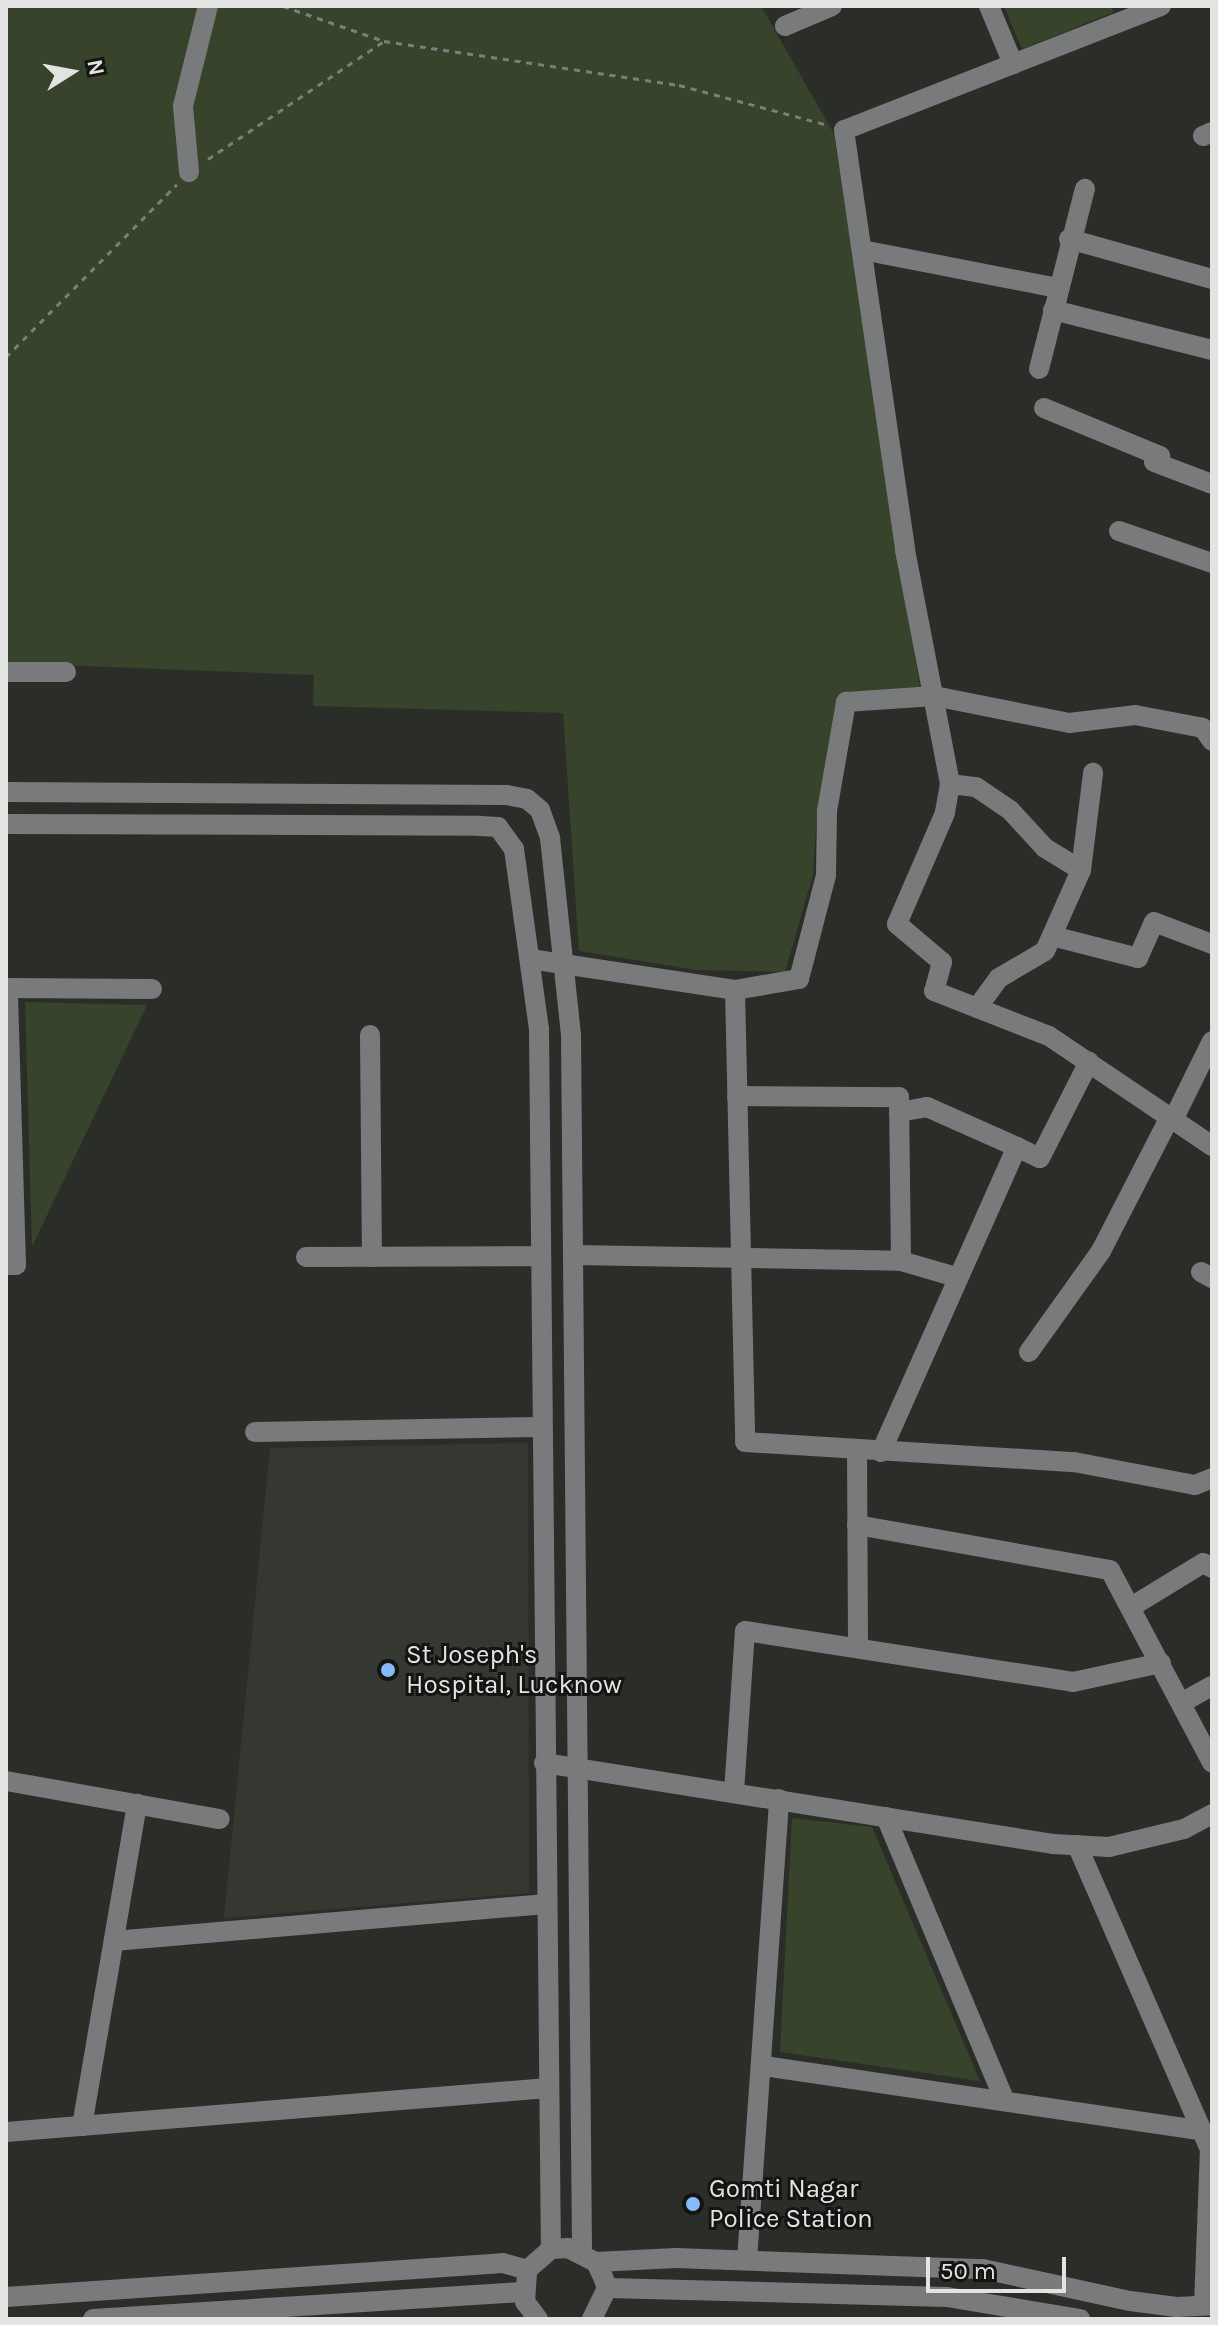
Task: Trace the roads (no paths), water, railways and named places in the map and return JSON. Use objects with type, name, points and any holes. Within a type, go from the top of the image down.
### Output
[{"type":"street","points":[[189,172],[183,106],[208,6]]},
{"type":"street","points":[[785,26],[832,6]]},
{"type":"street","points":[[989,6],[1013,64]]},
{"type":"street","points":[[1161,6],[1129,12],[1013,64],[844,130],[905,550],[950,784],[945,813],[897,924],[942,962],[934,991],[1049,1036],[1212,1146]]},
{"type":"street","points":[[1039,369],[1069,239],[1085,189]]},
{"type":"street","points":[[1069,239],[1212,279]]},
{"type":"street","points":[[862,250],[1058,288]]},
{"type":"street","points":[[1053,310],[1212,350]]},
{"type":"street","points":[[1044,408],[1160,456],[1154,462],[1212,484]]},
{"type":"street","points":[[1119,531],[1211,560]]},
{"type":"street","points":[[6,672],[66,672]]},
{"type":"street","points":[[530,959],[735,990],[799,979],[826,875],[827,811],[846,702],[934,696],[1069,723],[1135,715],[1203,728],[1212,740]]},
{"type":"street","points":[[977,1008],[999,978],[1045,951],[1081,870],[1093,773]]},
{"type":"street","points":[[950,784],[976,787],[1010,810],[1045,848],[1081,870]]},
{"type":"street","points":[[6,792],[527,799],[540,810],[550,838],[571,1036],[577,1767],[589,2257],[607,2288]]},
{"type":"street","points":[[6,824],[498,827],[514,849],[539,1030],[539,1427],[551,2249],[527,2270],[524,2292],[528,2318]]},
{"type":"street","points":[[1052,936],[1138,958],[1154,922],[1212,944]]},
{"type":"street","points":[[6,1265],[16,1265],[7,988],[152,989]]},
{"type":"street","points":[[735,990],[745,1442],[1074,1462],[1195,1485],[1212,1478]]},
{"type":"street","points":[[370,1035],[372,1257]]},
{"type":"street","points":[[1029,1352],[1101,1251],[1172,1118],[1205,1071],[1212,1041]]},
{"type":"street","points":[[899,1112],[927,1107],[1040,1158],[1089,1062]]},
{"type":"street","points":[[737,1096],[899,1097],[901,1261]]},
{"type":"street","points":[[881,1452],[956,1277],[1017,1147]]},
{"type":"street","points":[[573,1255],[901,1261],[956,1277]]},
{"type":"street","points":[[306,1257],[539,1256]]},
{"type":"street","points":[[255,1432],[539,1427]]},
{"type":"street","points":[[857,1451],[858,1648]]},
{"type":"street","points":[[857,1525],[1110,1570],[1212,1763]]},
{"type":"street","points":[[1131,1607],[1203,1563],[1212,1568]]},
{"type":"street","points":[[734,1792],[745,1631],[1073,1682],[1161,1663]]},
{"type":"street","points":[[1181,1703],[1212,1686]]},
{"type":"street","points":[[544,1763],[1077,1845],[1109,1847],[1184,1829],[1212,1814]]},
{"type":"street","points":[[6,1781],[220,1819]]},
{"type":"street","points":[[747,2260],[764,2066],[779,1799]]},
{"type":"street","points":[[82,2126],[137,1804]]},
{"type":"street","points":[[886,1817],[1005,2101]]},
{"type":"street","points":[[551,2249],[589,2257],[983,2269],[1130,2301],[1208,2305],[1208,2142],[1077,1845]]},
{"type":"street","points":[[114,1941],[546,1904]]},
{"type":"street","points":[[764,2066],[1005,2101],[1208,2142]]},
{"type":"street","points":[[6,2132],[548,2088]]},
{"type":"street","points":[[6,2297],[503,2263],[527,2270]]},
{"type":"street","points":[[592,2319],[607,2288]]},
{"type":"street","points":[[607,2288],[947,2297],[1080,2319]]},
{"type":"street","points":[[93,2319],[524,2292]]},
{"type":"place","name":"St Joseph's Hospital, Lucknow","points":[[388,1670]]},
{"type":"place","name":"Gomti Nagar Police Station","points":[[693,2204]]}]
